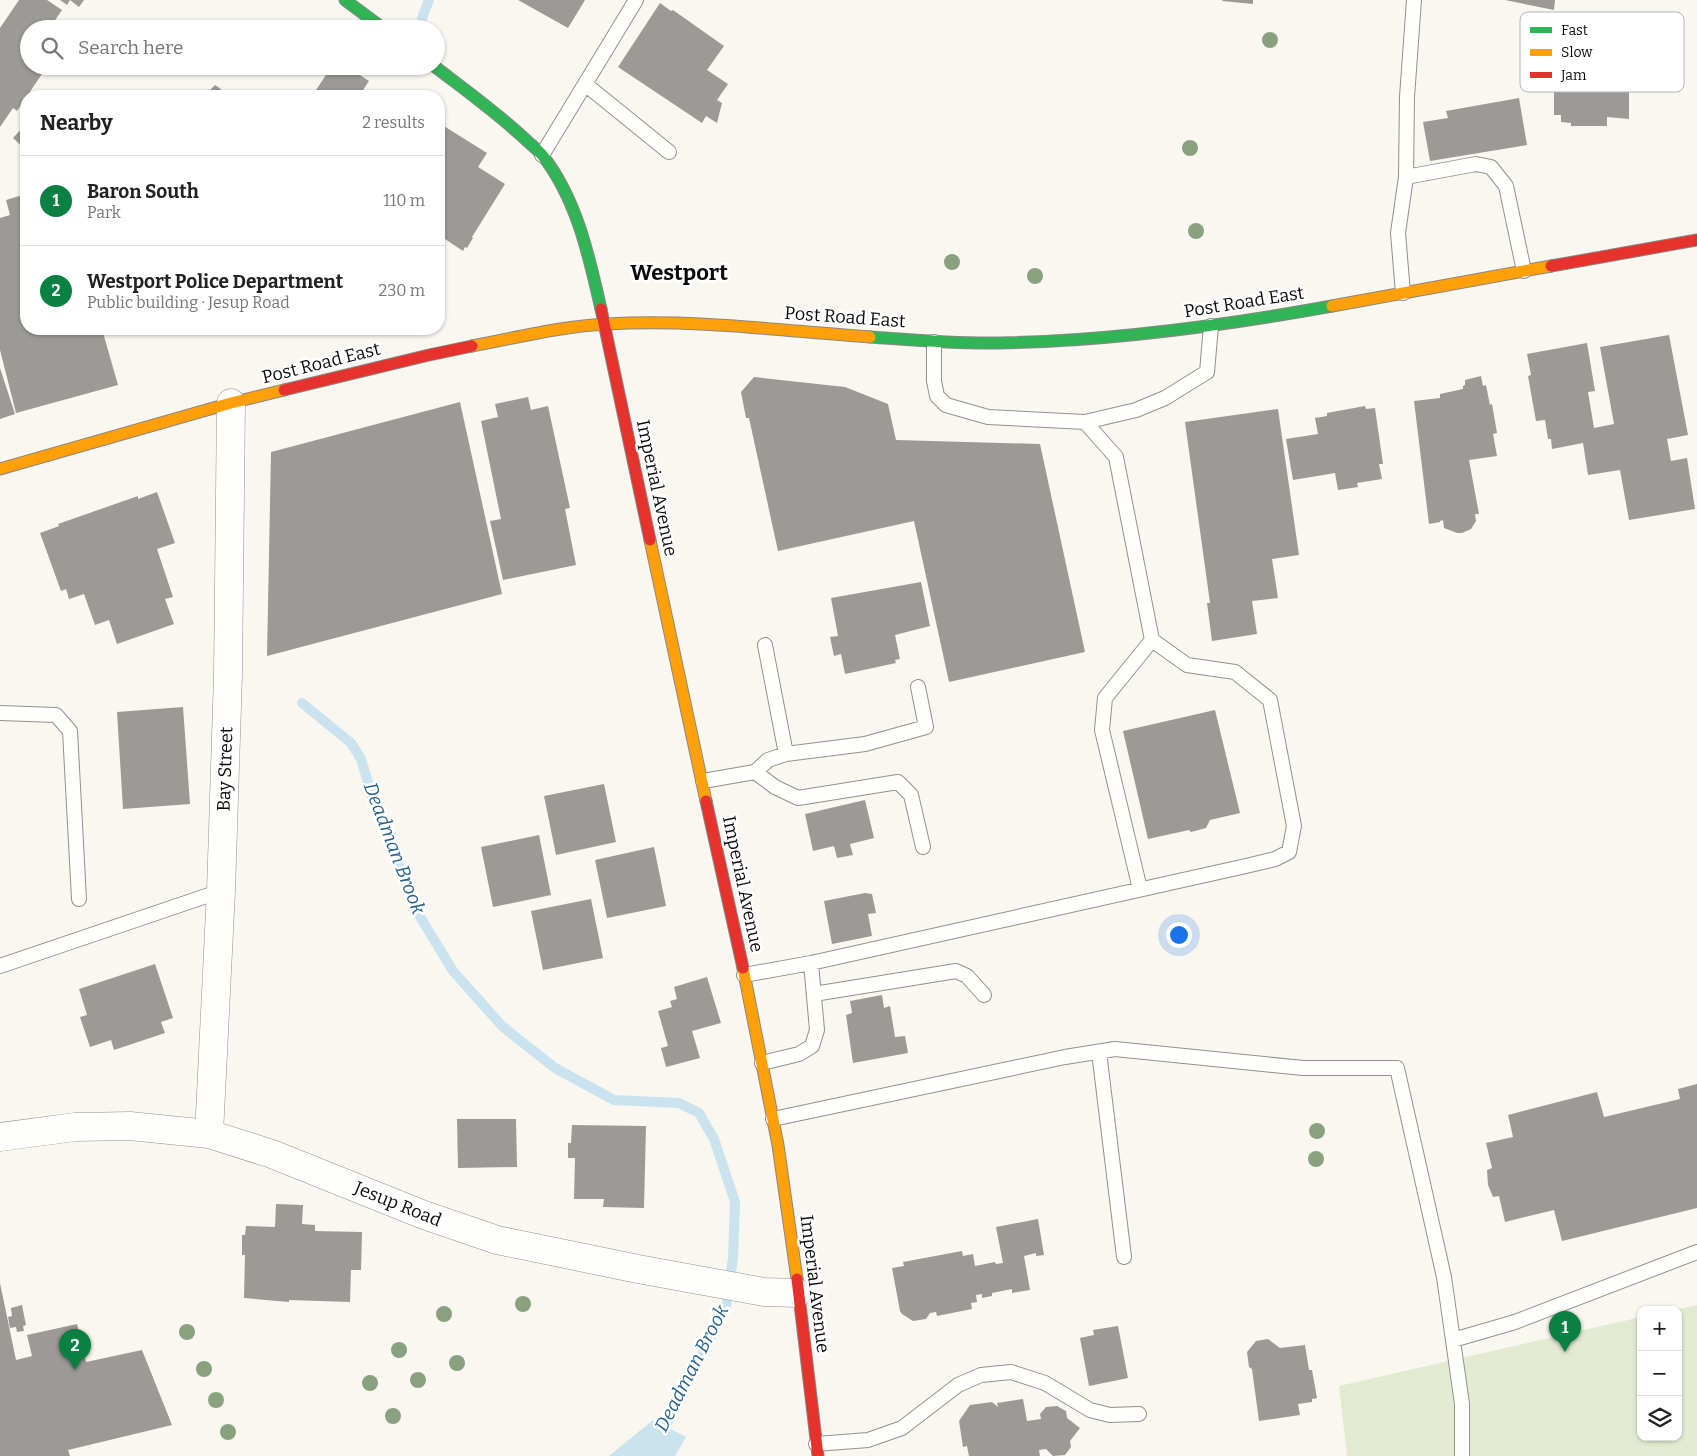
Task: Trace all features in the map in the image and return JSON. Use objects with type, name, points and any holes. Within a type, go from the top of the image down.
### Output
[{"type":"main road","points":[[345,0],[372,20]]},
{"type":"main road","name":"Imperial Avenue","points":[[445,75],[509,124],[542,155],[557,177],[574,213],[586,246],[605,324],[703,781],[773,1119],[791,1229],[817,1450]]},
{"type":"main road","name":"Post Road East","points":[[0,468],[231,403],[430,355],[539,333],[605,324],[666,322],[934,342],[1062,341],[1211,326],[1403,294],[1697,240]]},
{"type":"street","name":"Bay Street","points":[[209,1134],[228,675],[231,403]]},
{"type":"street","name":"Jesup Road","points":[[0,1137],[66,1128],[130,1126],[209,1134],[272,1154],[424,1215],[497,1240],[600,1262],[764,1292],[798,1293]]},
{"type":"lane","points":[[542,155],[636,0]]},
{"type":"lane","points":[[1403,294],[1398,232],[1406,177],[1407,98],[1414,0]]},
{"type":"lane","points":[[585,84],[669,152]]},
{"type":"lane","points":[[1406,177],[1476,164],[1491,167],[1506,186],[1524,271]]},
{"type":"lane","points":[[934,342],[934,381],[937,396],[946,405],[988,417],[1085,422],[1136,410],[1165,398],[1207,372],[1211,326]]},
{"type":"lane","points":[[744,975],[811,963],[1275,859],[1289,852],[1294,826],[1270,700],[1235,672],[1187,665],[1152,640],[1116,457],[1085,422]]},
{"type":"lane","points":[[1140,889],[1102,730],[1105,698],[1152,640]]},
{"type":"lane","points":[[765,645],[786,754]]},
{"type":"lane","points":[[703,781],[755,772],[768,760],[786,754],[864,744],[926,727],[918,687]]},
{"type":"lane","points":[[0,713],[56,715],[70,731],[79,899]]},
{"type":"lane","points":[[755,772],[775,787],[798,798],[898,782],[911,794],[923,847]]},
{"type":"lane","points":[[0,966],[220,891]]},
{"type":"lane","points":[[762,1063],[798,1054],[812,1046],[817,1030],[811,963]]},
{"type":"lane","points":[[814,994],[956,971],[967,976],[984,995]]},
{"type":"lane","points":[[773,1119],[1064,1057],[1115,1049],[1164,1052],[1303,1068],[1397,1068],[1444,1277],[1462,1404],[1462,1456]]},
{"type":"lane","points":[[1099,1052],[1124,1257]]},
{"type":"lane","points":[[1453,1340],[1515,1322],[1697,1252]]},
{"type":"lane","points":[[817,1450],[868,1440],[902,1428],[958,1385],[981,1375],[1011,1372],[1045,1383],[1090,1410],[1110,1415],[1139,1414]]},
{"type":"green space","points":[[1697,1305],[1697,1456],[1347,1456],[1339,1386],[1637,1318],[1637,1441],[1682,1441],[1682,1308]]},
{"type":"water","points":[[653,1420],[686,1437],[675,1456],[609,1456]]},
{"type":"building","points":[[19,0],[47,0],[62,10],[55,20],[20,20],[20,75],[41,75],[31,90],[20,90],[20,107],[17,111],[13,108],[0,127],[0,28]]},
{"type":"building","points":[[60,0],[70,0],[67,5]]},
{"type":"building","points":[[70,0],[84,0],[79,7]]},
{"type":"building","points":[[518,0],[585,0],[568,28]]},
{"type":"building","points":[[1253,0],[1253,4],[1222,1]]},
{"type":"building","points":[[1505,0],[1555,0],[1554,10]]},
{"type":"building","points":[[660,3],[724,46],[707,70],[728,84],[717,100],[722,103],[717,123],[706,116],[702,123],[618,67]]},
{"type":"building","points":[[326,75],[360,75],[369,81],[363,90],[316,90]]},
{"type":"building","points":[[215,85],[221,89],[220,90],[210,90]]},
{"type":"building","points":[[1554,92],[1629,92],[1629,119],[1607,117],[1607,126],[1571,126],[1571,123],[1561,122],[1561,115],[1554,115]]},
{"type":"building","points":[[1519,98],[1527,145],[1430,161],[1423,122],[1448,118],[1446,111]]},
{"type":"building","points":[[445,127],[487,153],[478,167],[505,184],[467,248],[465,247],[463,251],[445,239]]},
{"type":"building","points":[[20,130],[20,144],[13,138]]},
{"type":"building","points":[[20,196],[20,335],[104,335],[118,385],[16,413],[0,350],[0,218],[10,215],[6,200]]},
{"type":"building","points":[[1669,335],[1688,435],[1667,439],[1671,461],[1687,458],[1695,509],[1629,520],[1620,470],[1588,475],[1583,443],[1552,449],[1551,439],[1548,439],[1545,420],[1536,421],[1528,376],[1531,375],[1527,354],[1587,343],[1595,391],[1588,392],[1594,428],[1614,424],[1600,347]]},
{"type":"building","points":[[0,368],[15,414],[0,419]]},
{"type":"building","points":[[1481,376],[1483,386],[1486,385],[1490,405],[1492,404],[1497,433],[1493,434],[1497,456],[1469,460],[1479,514],[1475,514],[1476,521],[1471,529],[1457,533],[1444,528],[1443,520],[1429,524],[1414,401],[1440,398],[1440,394],[1463,389],[1465,380]]},
{"type":"building","points":[[754,377],[845,387],[888,404],[896,440],[1040,444],[1085,652],[949,682],[914,521],[778,551],[749,418],[746,418],[741,392]]},
{"type":"building","points":[[528,397],[531,410],[548,406],[570,508],[565,509],[576,565],[503,580],[490,521],[501,519],[481,421],[498,417],[495,404]]},
{"type":"building","points":[[460,402],[502,594],[267,656],[271,452]]},
{"type":"building","points":[[1365,406],[1366,409],[1375,408],[1383,464],[1379,464],[1382,479],[1357,483],[1358,487],[1338,490],[1335,473],[1293,480],[1286,439],[1318,434],[1315,418],[1327,416],[1327,413]]},
{"type":"building","points":[[1278,409],[1299,555],[1272,559],[1278,598],[1252,601],[1257,634],[1212,641],[1207,603],[1210,603],[1185,422]]},
{"type":"building","points":[[157,492],[175,543],[157,549],[173,597],[165,599],[174,624],[117,644],[109,620],[95,625],[84,594],[69,599],[66,589],[61,591],[40,533],[59,526],[58,524],[138,496],[138,499]]},
{"type":"building","points":[[921,582],[930,626],[895,635],[900,659],[895,660],[896,663],[845,674],[841,654],[834,656],[830,637],[838,636],[831,598]]},
{"type":"building","points":[[183,707],[190,804],[123,809],[117,712]]},
{"type":"building","points":[[1215,710],[1240,813],[1210,820],[1206,828],[1148,839],[1123,731]]},
{"type":"building","points":[[604,784],[616,842],[556,855],[544,796]]},
{"type":"building","points":[[865,800],[874,838],[850,844],[853,855],[837,858],[834,846],[813,851],[805,814]]},
{"type":"building","points":[[539,835],[551,895],[493,907],[481,847]]},
{"type":"building","points":[[654,847],[666,906],[607,918],[595,860]]},
{"type":"building","points":[[865,893],[872,894],[876,913],[868,914],[872,936],[832,944],[824,901]]},
{"type":"building","points":[[591,899],[603,958],[543,970],[531,911]]},
{"type":"building","points":[[155,964],[173,1018],[161,1022],[165,1033],[114,1050],[111,1040],[90,1047],[80,1017],[87,1015],[79,989]]},
{"type":"building","points":[[707,977],[721,1023],[692,1031],[700,1058],[666,1067],[661,1048],[668,1046],[658,1011],[672,1007],[670,1001],[677,999],[674,987]]},
{"type":"building","points":[[882,995],[884,1008],[890,1006],[895,1037],[905,1036],[908,1053],[853,1063],[846,1015],[852,1013],[850,1001]]},
{"type":"building","points":[[1697,1084],[1697,1208],[1562,1241],[1554,1210],[1505,1222],[1499,1196],[1493,1197],[1488,1185],[1487,1170],[1492,1168],[1486,1143],[1513,1137],[1508,1115],[1597,1092],[1604,1117],[1680,1099],[1678,1089]]},
{"type":"building","points":[[457,1119],[516,1119],[517,1167],[458,1168]]},
{"type":"building","points":[[572,1125],[646,1126],[644,1208],[603,1207],[604,1199],[574,1199],[575,1158],[568,1158],[568,1143],[571,1143]]},
{"type":"building","points":[[276,1204],[303,1205],[302,1224],[315,1225],[315,1231],[362,1232],[361,1270],[351,1270],[350,1302],[289,1300],[289,1302],[244,1298],[245,1255],[242,1255],[242,1235],[245,1235],[246,1226],[275,1227]]},
{"type":"building","points":[[1038,1219],[1044,1255],[1036,1256],[1036,1253],[1024,1256],[1030,1290],[1012,1293],[1012,1289],[992,1293],[992,1296],[982,1298],[982,1294],[976,1295],[977,1302],[971,1303],[972,1309],[937,1316],[936,1312],[930,1313],[926,1319],[913,1321],[902,1314],[892,1268],[904,1266],[903,1262],[962,1251],[963,1256],[973,1254],[975,1266],[995,1262],[996,1264],[1003,1263],[996,1227]]},
{"type":"building","points":[[0,1283],[16,1360],[32,1356],[27,1335],[77,1324],[86,1362],[142,1350],[172,1425],[68,1450],[70,1456],[0,1456]]},
{"type":"building","points":[[22,1305],[26,1325],[23,1326],[24,1331],[17,1332],[16,1327],[10,1328],[8,1317],[12,1316],[11,1308]]},
{"type":"building","points":[[1118,1326],[1128,1378],[1089,1386],[1080,1338],[1094,1335],[1093,1330]]},
{"type":"building","points":[[1268,1339],[1280,1348],[1305,1345],[1309,1370],[1312,1370],[1317,1398],[1312,1399],[1312,1402],[1298,1404],[1300,1415],[1259,1421],[1252,1369],[1249,1367],[1247,1352],[1256,1341]]},
{"type":"building","points":[[1023,1399],[1027,1421],[1041,1419],[1040,1414],[1046,1407],[1057,1406],[1066,1411],[1067,1418],[1080,1428],[1070,1441],[1071,1447],[1065,1455],[1053,1456],[1046,1449],[1039,1450],[1040,1456],[969,1456],[967,1446],[963,1447],[959,1421],[970,1405],[992,1402],[998,1407],[997,1403]]},
{"type":"waterway","name":"Deadman Brook","points":[[422,18],[429,0]]},
{"type":"waterway","name":"Deadman Brook","points":[[302,703],[351,743],[361,759],[373,799],[416,910],[453,971],[502,1026],[555,1068],[614,1100],[679,1103],[699,1113],[714,1139],[735,1202],[733,1258],[726,1307],[665,1427],[641,1456]]},
{"type":"traffic: fast","points":[[345,0],[372,20]]},
{"type":"traffic: fast","points":[[445,74],[513,128],[541,154],[555,173],[565,191],[580,229],[601,309]]},
{"type":"traffic: fast","points":[[870,337],[934,342],[1041,342],[1125,336],[1208,326],[1332,306]]},
{"type":"traffic: slow","points":[[1332,306],[1551,266]]},
{"type":"traffic: slow","points":[[472,346],[573,327],[640,323],[739,326],[870,337]]},
{"type":"traffic: slow","points":[[0,469],[231,403],[284,390]]},
{"type":"traffic: slow","points":[[650,540],[706,801]]},
{"type":"traffic: slow","points":[[743,968],[778,1145],[797,1279]]},
{"type":"traffic: jam","points":[[1551,266],[1697,240]]},
{"type":"traffic: jam","points":[[601,309],[650,540]]},
{"type":"traffic: jam","points":[[284,390],[472,346]]},
{"type":"traffic: jam","points":[[706,801],[743,968]]},
{"type":"traffic: jam","points":[[797,1279],[818,1456]]},
{"type":"place","name":"Baron South","points":[[1565,1352]]},
{"type":"place","name":"Westport Police Department","points":[[75,1370]]},
{"type":"district","name":"Westport","points":[[679,272]]}]
